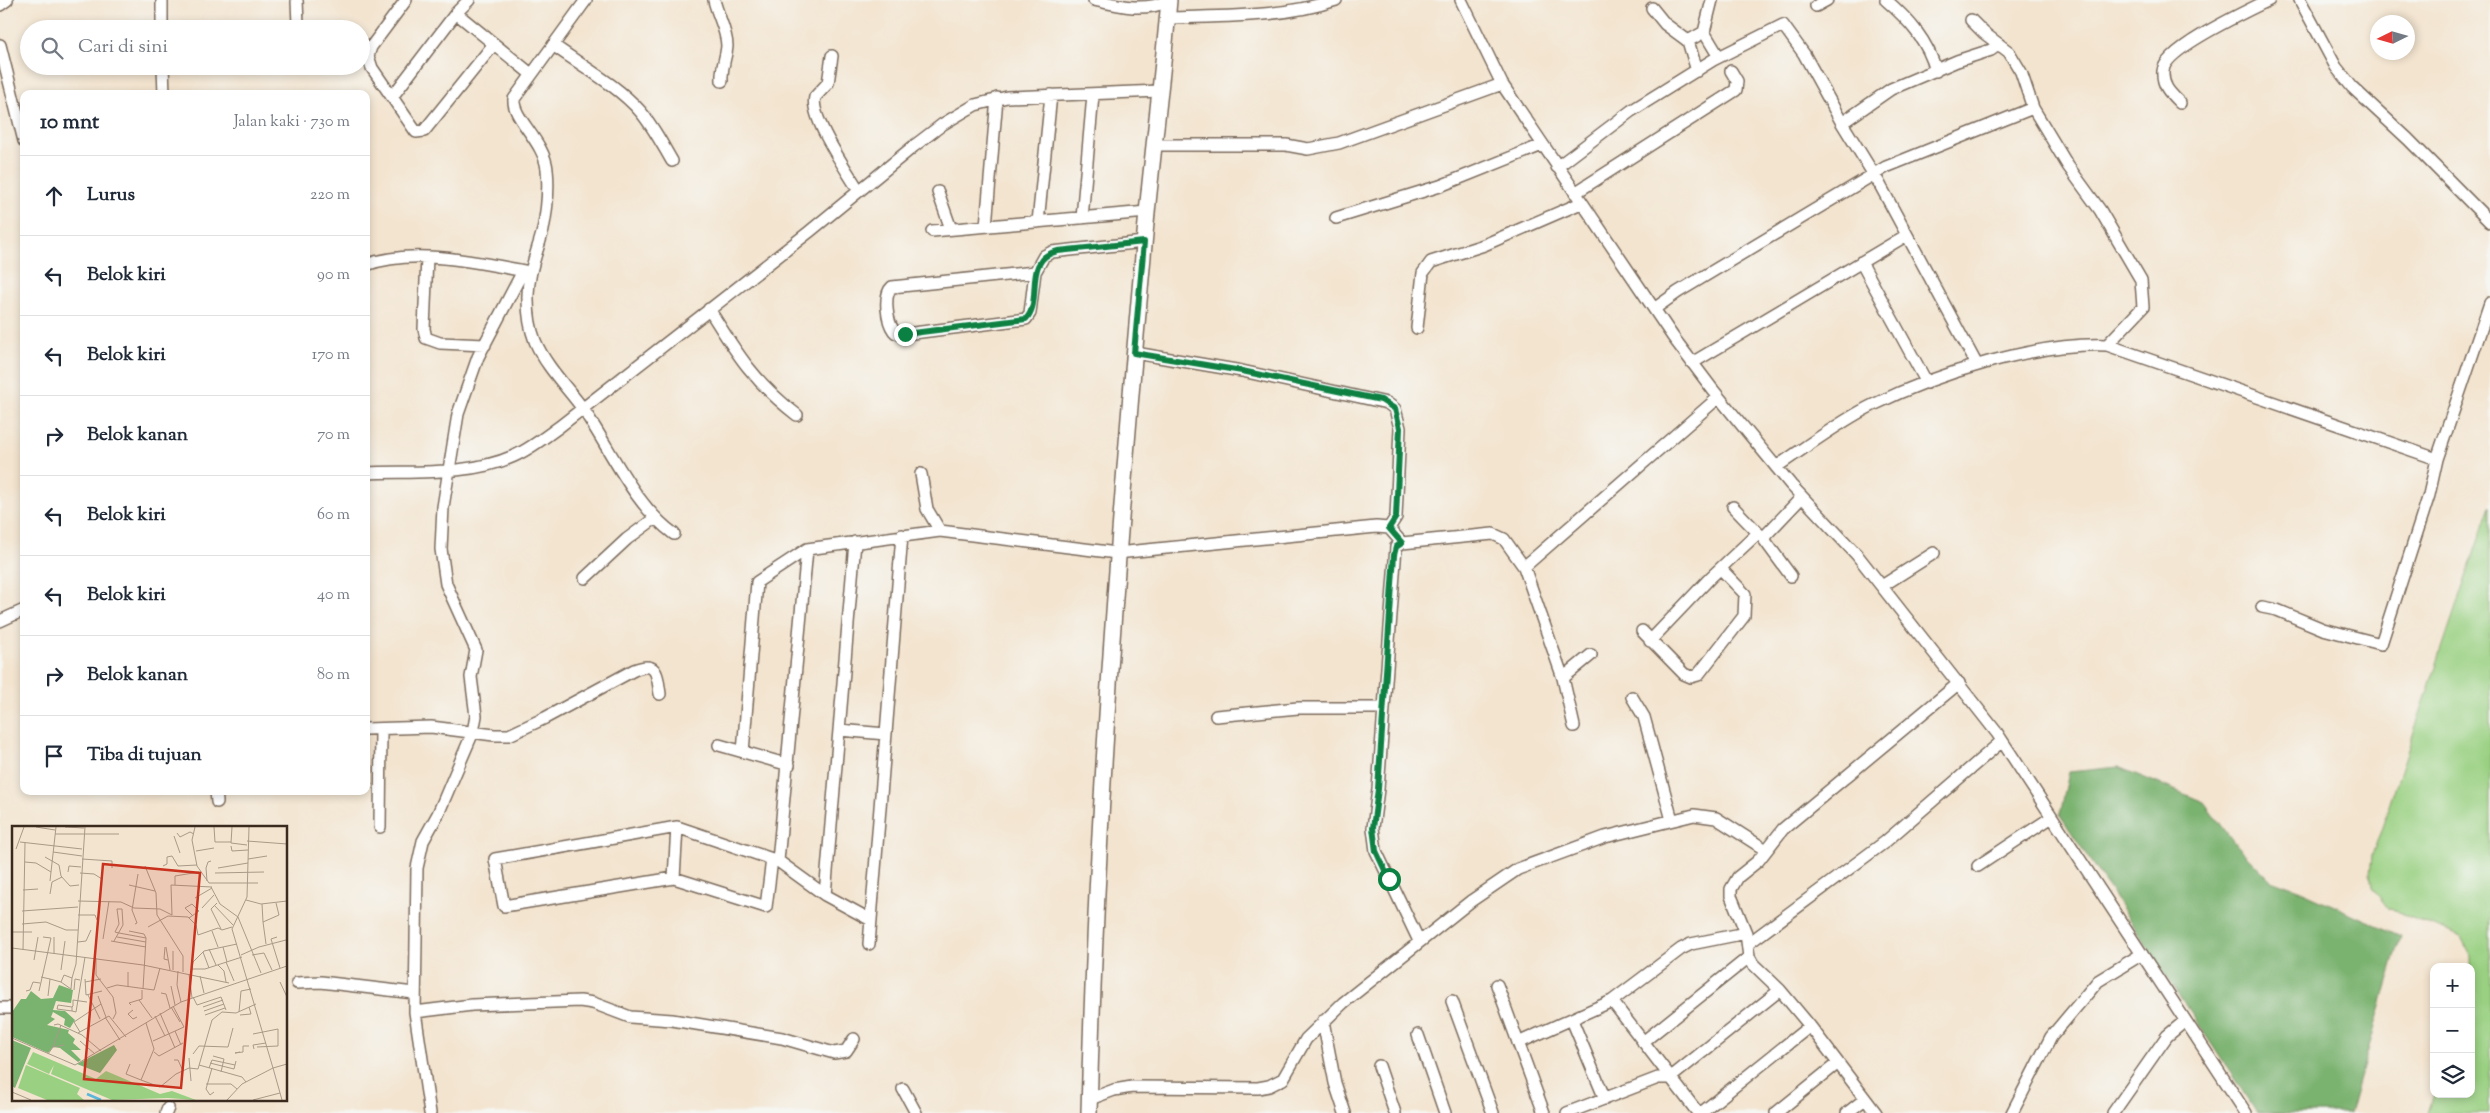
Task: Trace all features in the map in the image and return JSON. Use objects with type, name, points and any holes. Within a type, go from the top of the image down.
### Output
[{"type":"street","points":[[0,5],[7,0]]},
{"type":"street","points":[[162,0],[162,20]]},
{"type":"street","points":[[297,0],[298,20]]},
{"type":"street","points":[[370,50],[406,0]]},
{"type":"street","points":[[392,97],[456,13],[469,0]]},
{"type":"street","points":[[430,1113],[415,1012],[416,886],[420,853],[473,732],[476,708],[472,672],[476,656],[475,644],[446,584],[442,568],[443,507],[448,470],[458,414],[478,357],[527,271],[543,229],[548,188],[547,167],[540,145],[514,107],[516,93],[586,0]]},
{"type":"street","points":[[714,0],[726,42],[726,53],[721,69],[722,81]]},
{"type":"street","points":[[1089,1106],[1101,813],[1117,553],[1144,242],[1169,0],[1146,8],[1094,0]]},
{"type":"street","points":[[1168,18],[1267,14],[1294,11],[1336,0]]},
{"type":"street","points":[[1688,41],[1704,32],[1712,0]]},
{"type":"street","points":[[1816,6],[1827,0]]},
{"type":"street","points":[[1886,0],[1919,32],[1932,56],[1936,71]]},
{"type":"street","points":[[2180,104],[2164,87],[2162,69],[2168,60],[2188,43],[2269,0]]},
{"type":"street","points":[[2300,0],[2336,67],[2352,87],[2408,139],[2490,222]]},
{"type":"street","points":[[1464,1],[1502,84],[1654,309],[1719,398],[1802,497],[1857,555],[1959,683],[2002,741],[2246,1113]]},
{"type":"street","points":[[1652,8],[1665,24],[1688,41],[1697,71]]},
{"type":"street","points":[[456,13],[531,74]]},
{"type":"street","points":[[1972,20],[1984,33],[2009,52],[2021,72],[2033,108],[2068,166],[2100,210],[2141,280],[2143,307],[2107,346]]},
{"type":"street","points":[[1558,167],[1631,111],[1720,57],[1783,25],[1804,54],[1842,123],[1874,174],[1977,365]]},
{"type":"street","points":[[1704,32],[1720,57]]},
{"type":"street","points":[[370,57],[372,68],[413,130],[422,132],[494,44]]},
{"type":"street","points":[[1842,123],[1891,89],[1991,50],[1999,44]]},
{"type":"street","points":[[0,45],[20,125]]},
{"type":"street","points":[[553,46],[626,98],[640,111],[657,133],[672,161]]},
{"type":"street","points":[[832,56],[828,84],[815,97],[814,108],[859,191]]},
{"type":"street","points":[[1417,328],[1423,273],[1431,262],[1484,245],[1578,198],[1736,90],[1737,80],[1730,71]]},
{"type":"street","points":[[163,75],[164,90]]},
{"type":"street","points":[[1154,145],[1286,145],[1303,150],[1318,148],[1374,132],[1502,84]]},
{"type":"street","points":[[370,473],[448,470],[496,462],[514,456],[552,432],[582,409],[943,124],[975,105],[997,98],[1160,91]]},
{"type":"street","points":[[1038,222],[1051,95]]},
{"type":"street","points":[[1082,218],[1093,95]]},
{"type":"street","points":[[986,226],[997,98]]},
{"type":"street","points":[[1654,309],[1678,292],[1874,174],[2033,108]]},
{"type":"street","points":[[1336,218],[1440,186],[1542,145]]},
{"type":"street","points":[[938,192],[951,229]]},
{"type":"street","points":[[932,231],[1147,212]]},
{"type":"street","points":[[1692,363],[1907,235]]},
{"type":"street","points":[[1035,272],[892,287],[887,293],[887,306],[894,331],[898,334],[905,334],[1026,319],[1030,313],[1035,272],[1044,256],[1052,252],[1144,242]]},
{"type":"street","points":[[370,264],[399,258],[427,257],[527,271]]},
{"type":"street","points":[[427,257],[424,329],[426,338],[440,343],[485,345]]},
{"type":"street","points":[[1861,262],[1927,383]]},
{"type":"street","points":[[527,271],[528,305],[535,340],[548,365],[582,409],[654,519],[674,534]]},
{"type":"street","points":[[2262,607],[2277,610],[2322,630],[2381,644],[2429,495],[2437,460],[2490,303]]},
{"type":"street","points":[[709,309],[752,374],[772,396],[797,415]]},
{"type":"street","points":[[1776,466],[1871,405],[1977,365],[2076,345],[2107,346],[2437,460]]},
{"type":"street","points":[[1134,353],[1242,371],[1387,403],[1395,409],[1400,428],[1396,517],[1389,528]]},
{"type":"street","points":[[1524,567],[1719,398]]},
{"type":"street","points":[[921,474],[927,509],[940,531]]},
{"type":"street","points":[[1650,641],[1720,569],[1761,535],[1802,497]]},
{"type":"street","points":[[1733,507],[1761,535],[1791,576]]},
{"type":"street","points":[[585,578],[627,539],[654,519]]},
{"type":"street","points":[[742,752],[757,582],[807,549],[940,531],[1117,553],[1376,527],[1389,528],[1402,543]]},
{"type":"street","points":[[1419,941],[1373,843],[1396,547],[1402,543],[1493,534],[1504,539],[1524,567],[1563,678],[1574,726]]},
{"type":"street","points":[[869,944],[902,535]]},
{"type":"street","points":[[825,895],[855,542]]},
{"type":"street","points":[[807,549],[788,765],[775,860],[766,907],[674,878],[504,906],[495,859],[677,827],[775,860],[825,895],[871,920]]},
{"type":"street","points":[[1882,586],[1934,553]]},
{"type":"street","points":[[1642,631],[1684,674],[1690,677],[1698,676],[1744,616],[1745,594],[1720,569]]},
{"type":"street","points":[[0,621],[20,612]]},
{"type":"street","points":[[1563,678],[1591,655]]},
{"type":"street","points":[[370,729],[431,727],[494,736],[509,735],[641,667],[650,667],[656,672],[660,694]]},
{"type":"street","points":[[1876,1113],[1810,1026],[1780,990],[1753,964],[1749,957],[1748,938],[1731,896],[1731,889],[1738,876],[1749,870],[1783,829],[1959,683]]},
{"type":"street","points":[[1632,697],[1644,717],[1672,820]]},
{"type":"street","points":[[1216,716],[1298,708],[1384,708]]},
{"type":"street","points":[[380,827],[381,730]]},
{"type":"street","points":[[839,730],[886,734]]},
{"type":"street","points":[[1518,1043],[1612,1001],[1681,949],[1691,944],[1748,938],[1885,842],[2002,741]]},
{"type":"street","points":[[720,745],[788,765]]},
{"type":"street","points":[[1089,1106],[1114,1090],[1132,1087],[1269,1086],[1286,1075],[1306,1039],[1323,1021],[1419,941],[1471,901],[1518,869],[1605,837],[1694,815],[1716,818],[1766,850]]},
{"type":"street","points":[[1978,866],[2052,817]]},
{"type":"street","points":[[674,878],[677,827]]},
{"type":"street","points":[[2012,1113],[2051,1037],[2098,981],[2142,954]]},
{"type":"street","points":[[1643,1042],[1749,957]]},
{"type":"street","points":[[297,983],[321,982],[414,993]]},
{"type":"street","points":[[1497,985],[1544,1113]]},
{"type":"street","points":[[1567,1113],[1658,1078],[1670,1078],[1780,990]]},
{"type":"street","points":[[415,1012],[472,1005],[580,1001],[594,1003],[630,1017],[672,1020],[782,1038],[834,1053],[846,1051],[854,1039]]},
{"type":"street","points":[[1452,1001],[1493,1113]]},
{"type":"street","points":[[1612,1001],[1670,1078],[1700,1113],[1810,1026]]},
{"type":"street","points":[[1572,1020],[1604,1098]]},
{"type":"street","points":[[1323,1021],[1335,1083],[1345,1113]]},
{"type":"street","points":[[2113,1113],[2167,1036],[2186,1021]]},
{"type":"street","points":[[1418,1035],[1445,1113]]},
{"type":"street","points":[[1776,1113],[1838,1063]]},
{"type":"street","points":[[1378,1066],[1395,1113]]},
{"type":"street","points":[[903,1089],[916,1113]]},
{"type":"street","points":[[1847,1113],[1865,1098]]},
{"type":"green space","points":[[2490,506],[2490,1113],[2428,1113],[2433,1098],[2475,1098],[2475,963],[2471,963],[2471,956],[2461,937],[2388,908],[2372,888],[2370,873],[2372,856]]},
{"type":"green space","points":[[2118,767],[2204,802],[2236,845],[2271,880],[2301,891],[2401,936],[2350,1113],[2257,1113],[2060,815],[2069,772]]},
{"type":"route","points":[[905,334],[1026,319],[1030,313],[1035,272],[1044,256],[1058,251],[1144,242],[1134,353],[1242,371],[1381,400],[1395,409],[1400,428],[1396,517],[1389,528],[1402,543],[1396,547],[1394,555],[1378,789],[1373,828],[1373,843],[1389,879]]}]
